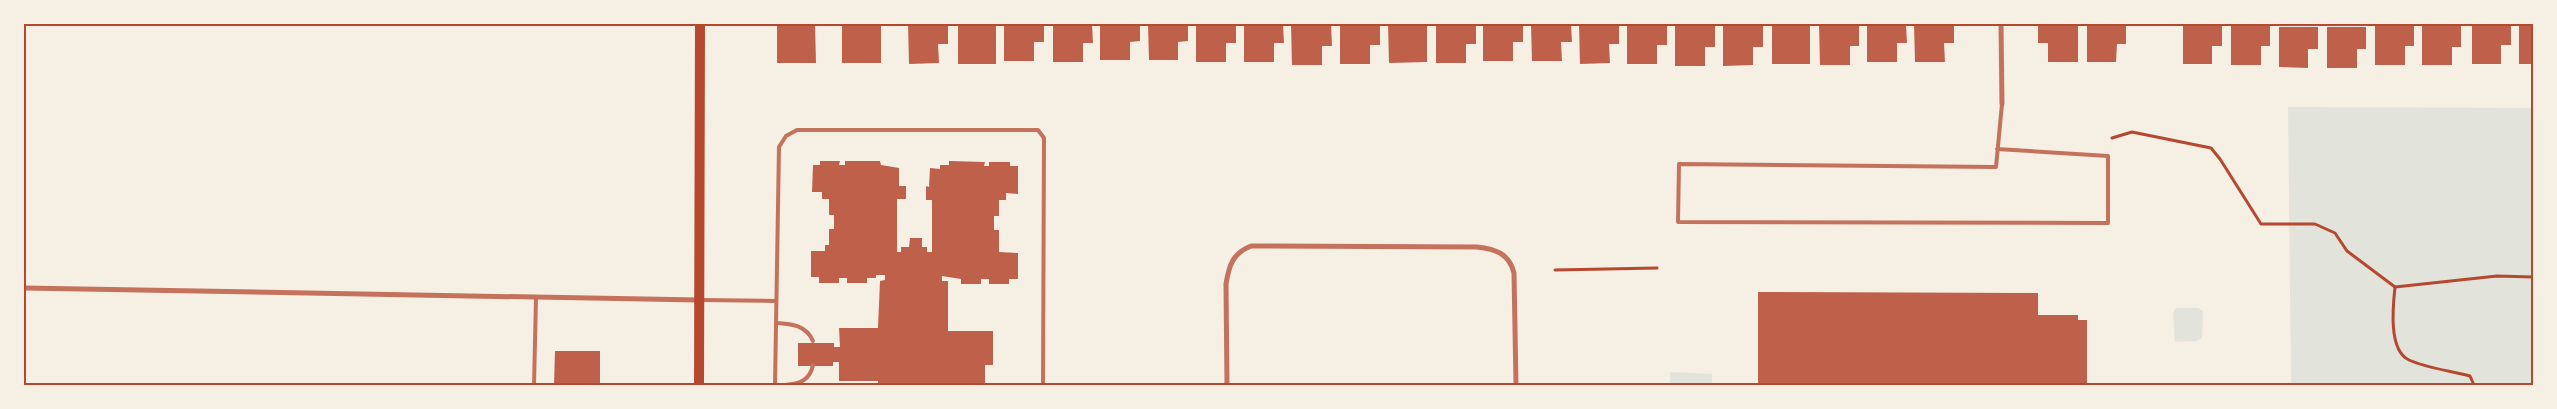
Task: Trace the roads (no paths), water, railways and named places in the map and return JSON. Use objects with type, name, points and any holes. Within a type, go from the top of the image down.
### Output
[{"type":"main road","points":[[699,385],[700,24]]},
{"type":"street","points":[[2001,24],[2002,104]]},
{"type":"street","points":[[1227,385],[1226,284],[1228,269],[1235,255],[1251,246],[1476,246],[1490,248],[1507,257],[1514,273],[1516,385]]},
{"type":"street","points":[[24,288],[699,300]]},
{"type":"lane","points":[[1997,150],[2108,156],[2108,223],[1678,222],[1679,164],[1996,167],[1997,150],[2002,104]]},
{"type":"lane","points":[[775,385],[779,147],[786,136],[796,130],[1038,130],[1044,138],[1043,385]]},
{"type":"lane","points":[[534,385],[536,298]]},
{"type":"lane","points":[[699,300],[776,301]]},
{"type":"lane","points":[[776,323],[800,326],[810,333],[813,341]]},
{"type":"lane","points":[[785,385],[805,380],[811,374],[813,364]]}]
